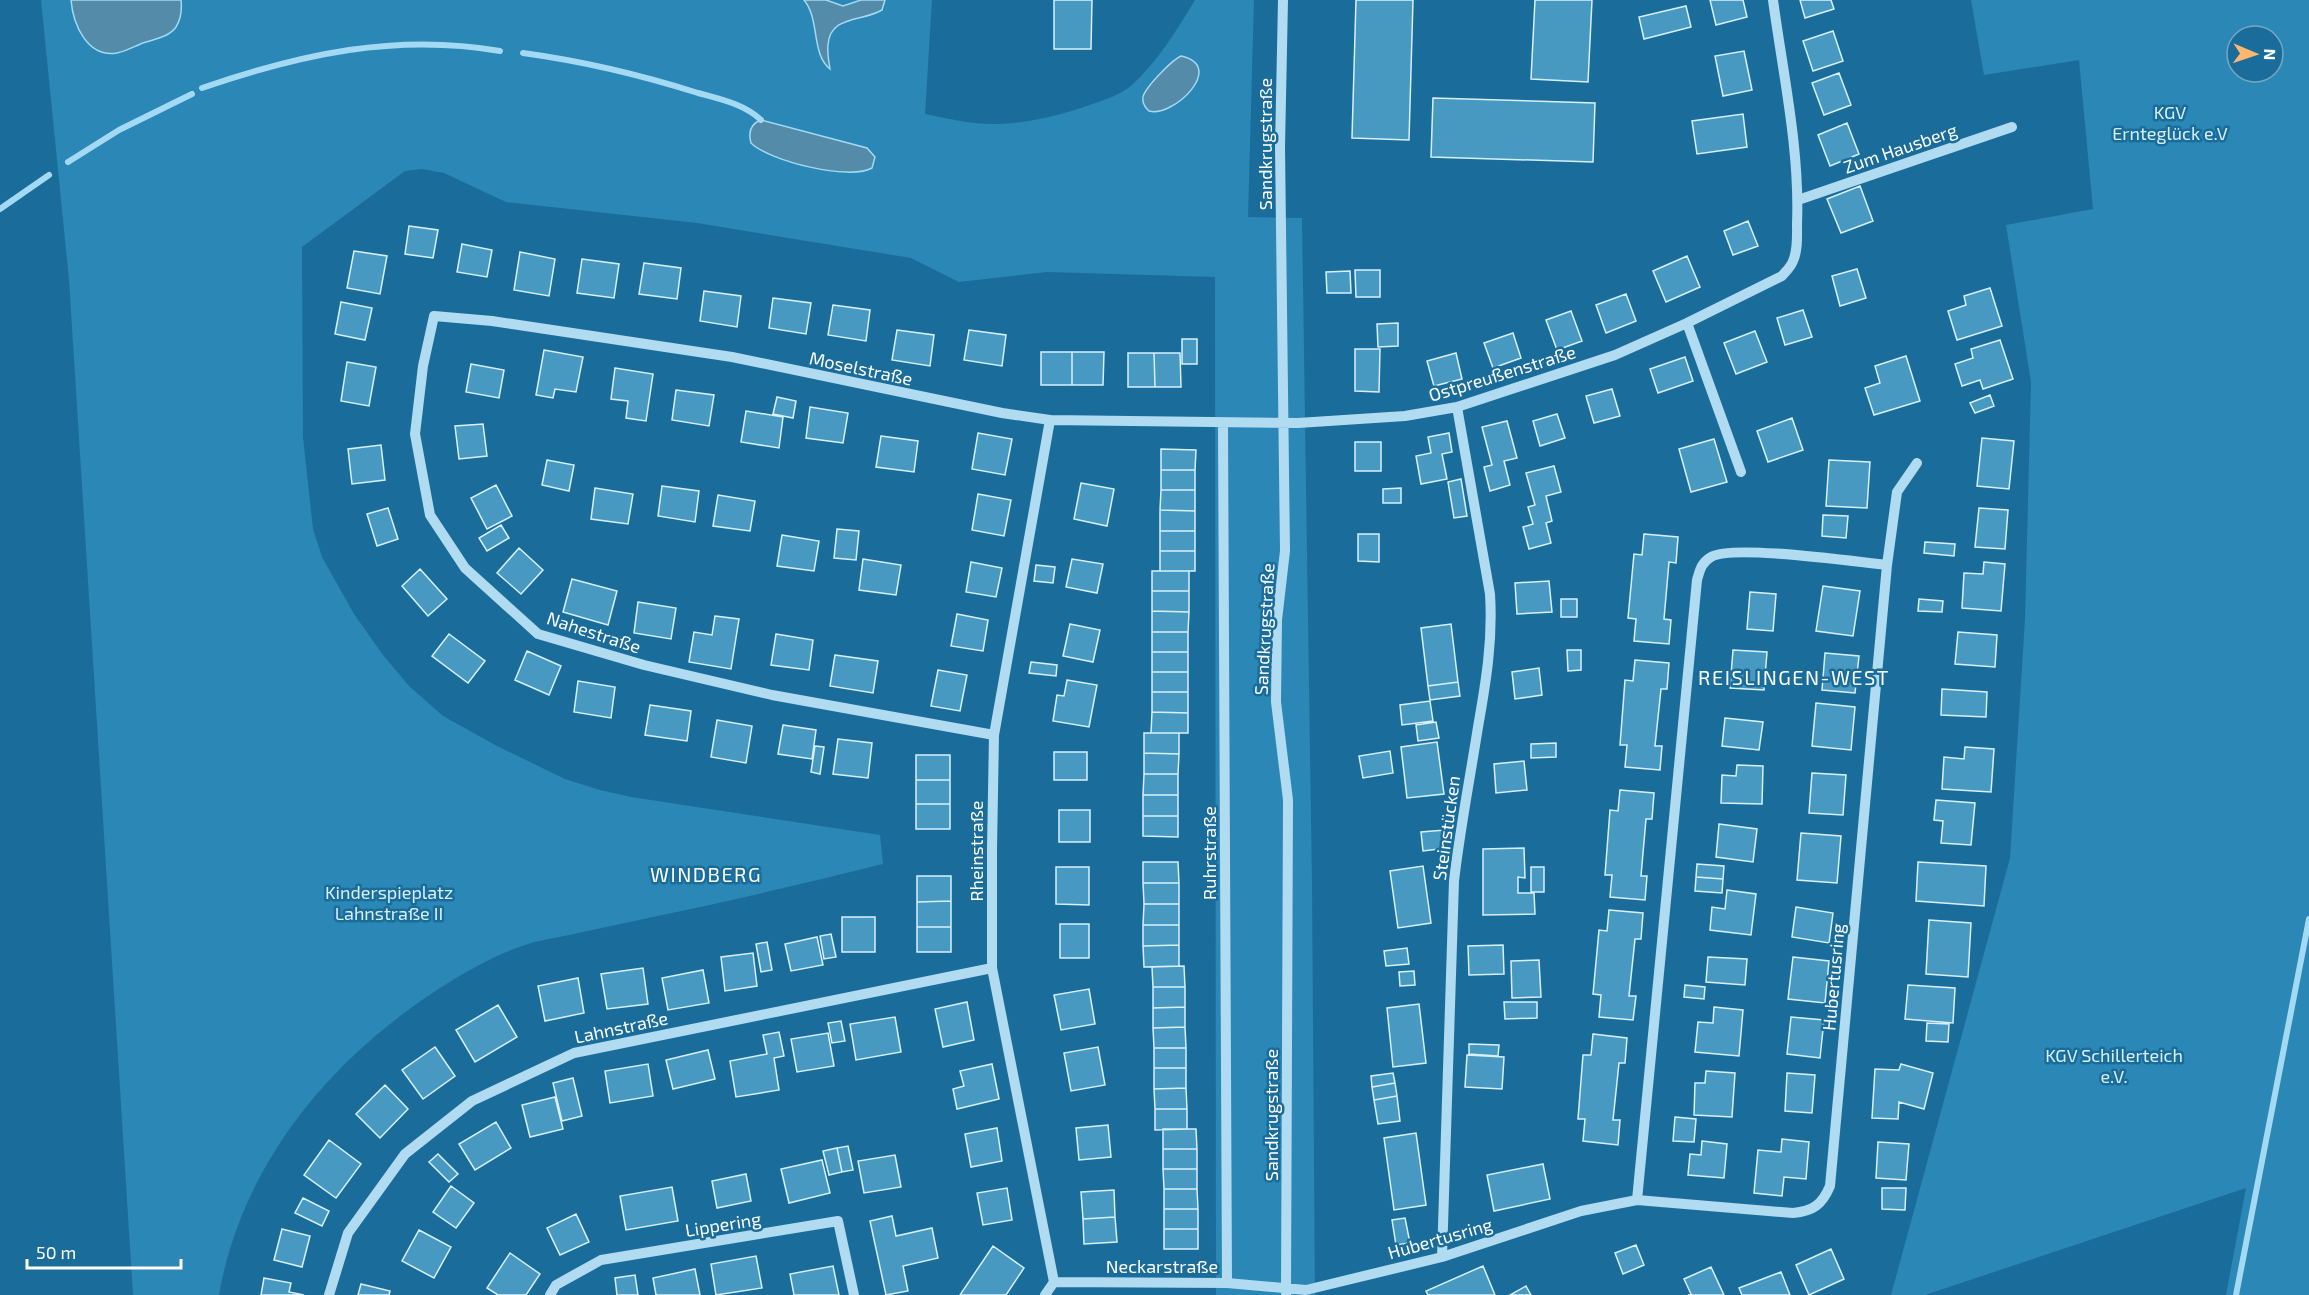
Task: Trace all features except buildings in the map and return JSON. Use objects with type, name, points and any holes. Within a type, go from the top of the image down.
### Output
[{"type":"street","name":"Sandkrugstraße","points":[[1283,0],[1280,147],[1285,550],[1277,620],[1276,702],[1288,800],[1286,1292]]},
{"type":"street","name":"Ostpreußenstraße","points":[[1283,423],[1405,416],[1457,407],[1605,358],[1687,323],[1782,276],[1794,260],[1798,200],[1796,161],[1773,0]]},
{"type":"street","name":"Zum Hausberg","points":[[1798,200],[2012,127]]},
{"type":"street","name":"Moselstraße","points":[[434,316],[492,321],[732,357],[1002,413],[1050,420],[1283,423]]},
{"type":"street","name":"Nahestraße","points":[[434,316],[423,366],[415,434],[430,515],[465,568],[538,634],[644,665],[772,695],[994,735]]},
{"type":"street","points":[[1687,323],[1741,472]]},
{"type":"street","name":"Steinstücken","points":[[1442,1257],[1454,881],[1490,661],[1492,626],[1490,594],[1457,407]]},
{"type":"street","name":"Rheinstraße","points":[[1050,420],[994,735],[992,968],[1054,1282]]},
{"type":"street","name":"Ruhrstraße","points":[[1223,423],[1227,1283]]},
{"type":"street","name":"Hubertusring","points":[[1286,1292],[1306,1290],[1442,1257],[1581,1210],[1637,1200],[1793,1213],[1816,1208],[1825,1199],[1830,1186],[1887,565],[1897,492],[1917,464]]},
{"type":"street","points":[[1637,1200],[1697,580],[1702,564],[1712,556],[1723,553],[1765,553],[1887,565]]},
{"type":"street","name":"Lahnstraße","points":[[329,1295],[348,1233],[405,1154],[472,1101],[574,1053],[992,968]]},
{"type":"street","name":"Lippering","points":[[550,1295],[556,1285],[601,1260],[838,1221],[854,1295]]},
{"type":"street","points":[[1045,1295],[1054,1282]]},
{"type":"street","name":"Neckarstraße","points":[[1054,1282],[1227,1283],[1286,1292]]},
{"type":"green space","name":"Kinderspieplatz Lahnstraße II","points":[[41,0],[932,0],[925,114],[968,122],[1003,124],[1046,118],[1087,106],[1127,89],[1159,55],[1195,0],[1254,0],[1248,217],[1302,218],[1312,885],[1315,1295],[1216,1295],[1215,277],[1047,272],[959,282],[911,258],[697,223],[506,202],[444,173],[422,169],[405,171],[302,247],[303,437],[313,529],[322,557],[354,614],[383,655],[409,686],[443,716],[497,746],[565,779],[631,797],[880,835],[883,864],[740,898],[536,942],[503,954],[460,976],[400,1016],[362,1048],[328,1082],[297,1119],[270,1159],[248,1202],[231,1247],[219,1295],[133,1295],[69,280]]},
{"type":"green space","name":"KGV Schillerteich e.V.","points":[[1971,0],[2309,0],[2309,1295],[2226,1295],[2246,1188],[1925,1295],[1891,1295],[2010,858],[2025,619],[2031,382],[2006,225],[2093,209],[2079,60],[1984,75]]},
{"type":"shaded area","points":[[71,0],[181,0],[181,10],[178,24],[170,33],[117,53],[106,53],[90,45],[84,37],[75,19]]},
{"type":"shaded area","points":[[804,0],[826,0],[843,6],[861,0],[885,0],[882,10],[848,21],[834,29],[828,45],[830,69],[820,55],[812,17]]},
{"type":"shaded area","points":[[1181,56],[1194,62],[1199,70],[1197,80],[1191,90],[1171,107],[1149,111],[1144,103],[1144,94],[1161,73]]},
{"type":"shaded area","points":[[761,120],[867,148],[875,157],[872,168],[861,171],[829,171],[791,162],[760,150],[751,143],[750,135],[754,124]]},
{"type":"waterway","points":[[202,88],[276,65],[349,50],[423,44],[500,51]]},
{"type":"waterway","points":[[523,53],[589,64],[655,80],[731,103],[761,120]]},
{"type":"waterway","points":[[68,162],[119,130],[192,94]]},
{"type":"waterway","points":[[0,209],[49,175]]},
{"type":"waterway","points":[[2236,1295],[2309,919]]},
{"type":"district","name":"REISLINGEN-WEST","points":[[1794,677]]},
{"type":"district","name":"WINDBERG","points":[[706,874]]},
{"type":"park label","name":"KGV Ernteglück e.V","points":[[2170,122]]}]
